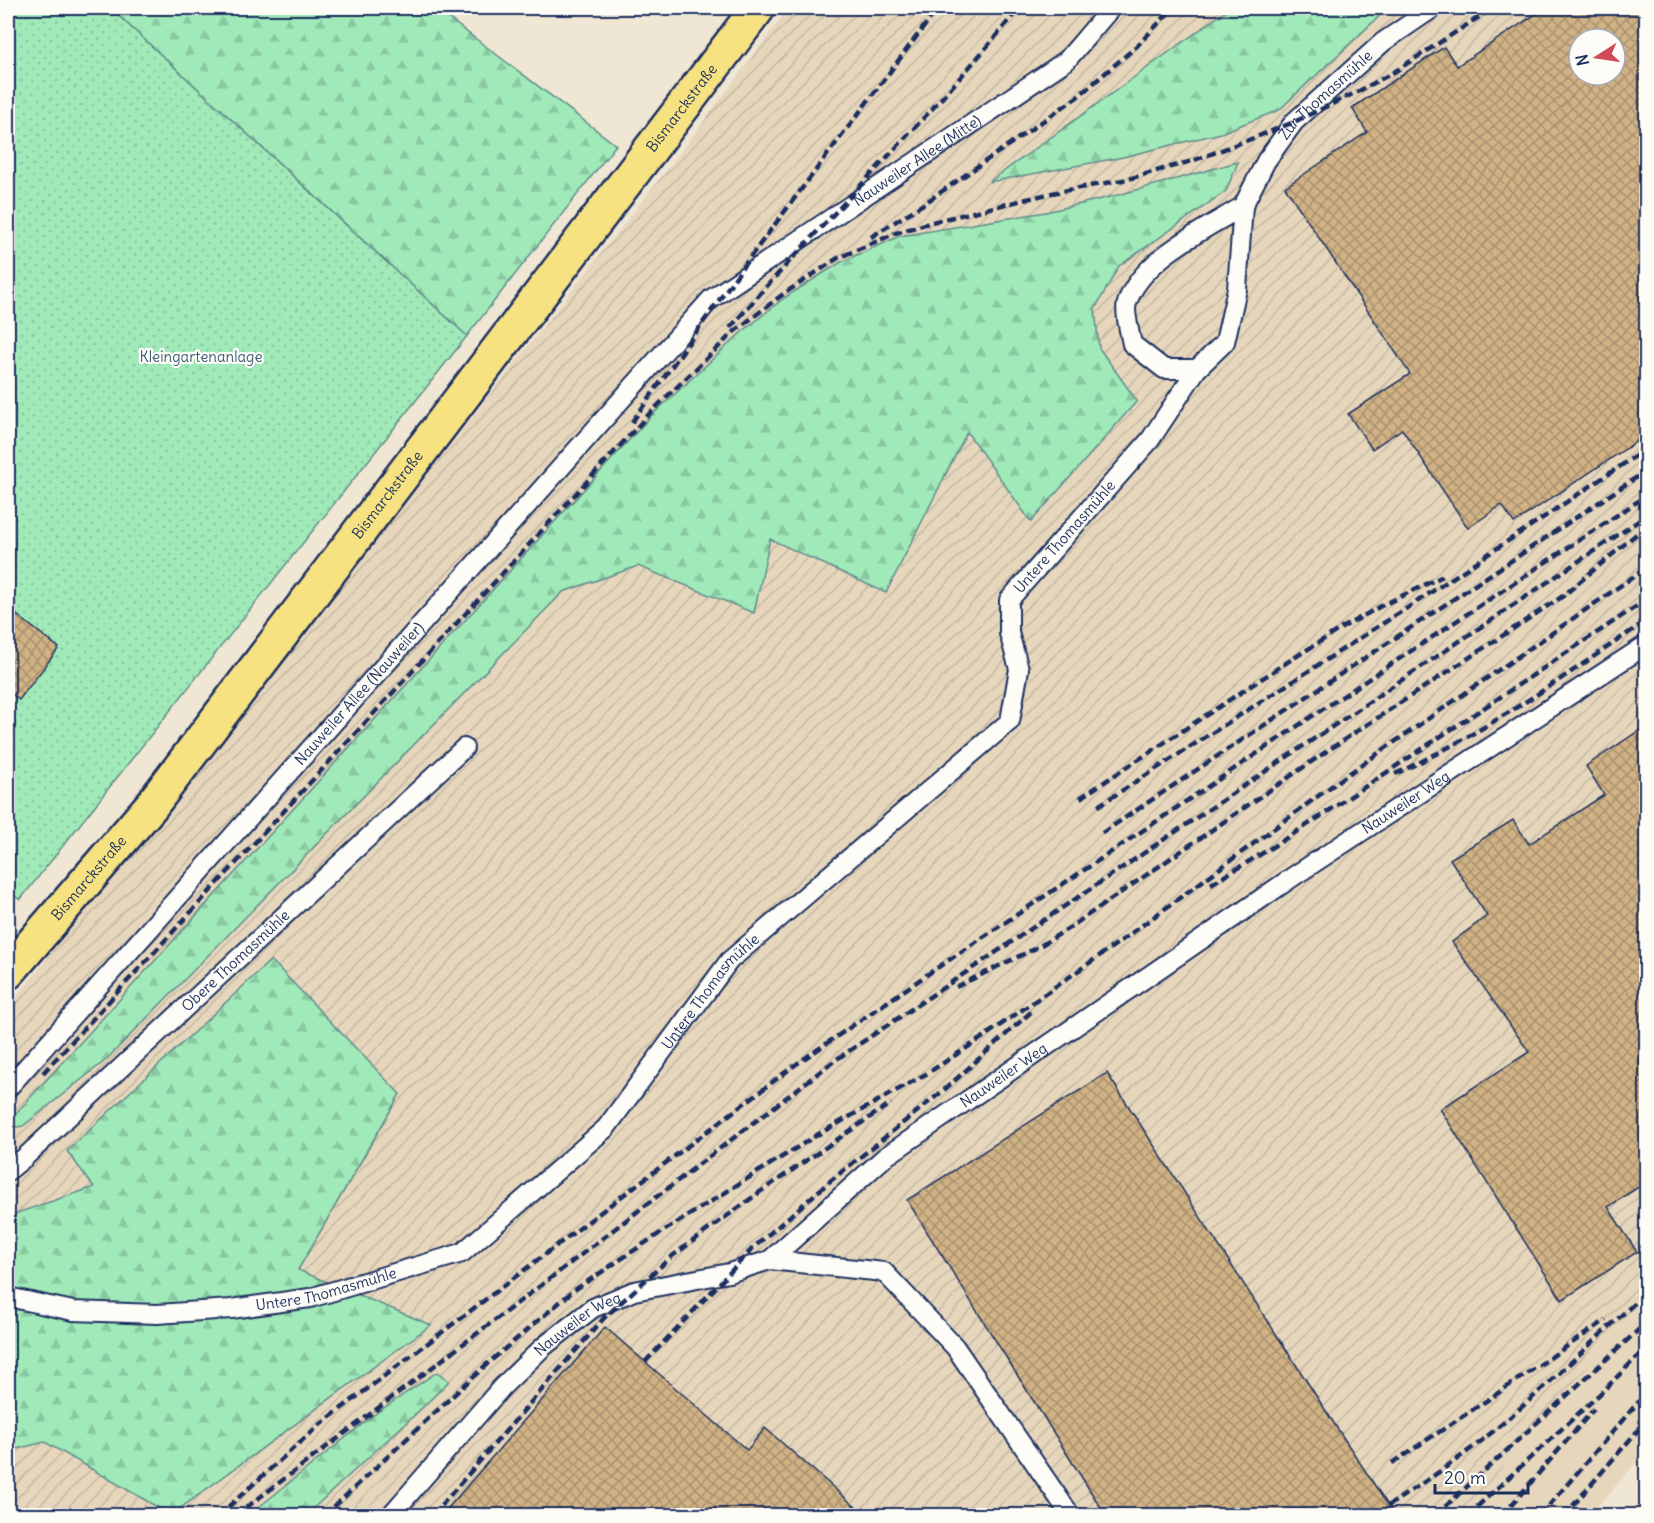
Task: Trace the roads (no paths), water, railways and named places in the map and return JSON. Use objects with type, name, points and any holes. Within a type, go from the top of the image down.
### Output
[{"type":"main road","name":"Bismarckstraße","points":[[8,972],[151,806],[758,8]]},
{"type":"lane","name":"Nauweiler Allee (Mitte)","points":[[711,299],[1067,60],[1111,8]]},
{"type":"lane","name":"Zur Thomasmühle","points":[[1243,206],[1266,161],[1293,122],[1383,42],[1433,8]]},
{"type":"lane","name":"Untere Thomasmühle","points":[[8,1297],[73,1311],[157,1314],[231,1309],[310,1298],[462,1253],[606,1128],[729,961],[1010,721],[1019,669],[1009,633],[1009,600],[1149,440],[1197,369],[1225,342],[1237,289],[1243,206]]},
{"type":"lane","points":[[1197,369],[1164,369],[1132,344],[1126,304],[1140,277],[1170,251],[1243,206]]},
{"type":"lane","name":"Nauweiler Allee (Nauweiler)","points":[[8,1088],[711,299]]},
{"type":"lane","name":"Nauweiler Weg","points":[[390,1515],[502,1387],[543,1347],[593,1308],[634,1292],[729,1273],[770,1260],[885,1157],[1294,876],[1647,645]]},
{"type":"lane","name":"Obere Thomasmühle","points":[[8,1171],[464,748]]},
{"type":"lane","points":[[770,1260],[884,1272],[955,1347],[1071,1515]]},
{"type":"railway","points":[[632,422],[742,268],[938,8]]},
{"type":"railway","points":[[730,328],[913,130],[1019,8]]},
{"type":"railway","points":[[871,237],[928,201],[1076,98],[1137,46],[1173,8]]},
{"type":"railway","points":[[43,1073],[650,413],[735,331],[782,295],[838,258],[896,233],[1052,193],[1128,179],[1192,161],[1294,122],[1394,72],[1493,8]]},
{"type":"railway","points":[[1098,806],[1418,601],[1646,449]]},
{"type":"railway","points":[[1102,833],[1646,471]]},
{"type":"railway","points":[[218,1516],[317,1427],[795,1065],[1311,717],[1646,496]]},
{"type":"railway","points":[[235,1516],[834,1061],[1646,516]]},
{"type":"railway","points":[[956,987],[1040,946],[1069,928],[1330,749],[1563,596],[1646,526]]},
{"type":"railway","points":[[324,1516],[487,1364],[573,1291],[817,1135],[926,1074],[979,1040],[1125,938],[1344,777],[1646,568]]},
{"type":"railway","points":[[1080,798],[1340,629],[1443,576]]},
{"type":"railway","points":[[1211,884],[1312,822],[1646,600]]},
{"type":"railway","points":[[1395,774],[1493,722],[1646,621]]},
{"type":"railway","points":[[645,1362],[752,1249],[829,1182],[944,1090],[1031,1012]]},
{"type":"railway","points":[[432,1516],[604,1318],[671,1257],[760,1192],[891,1103]]},
{"type":"railway","points":[[1388,1506],[1485,1438],[1646,1293]]},
{"type":"railway","points":[[1392,1463],[1606,1320]]},
{"type":"railway","points":[[1435,1516],[1646,1323]]},
{"type":"railway","points":[[1467,1516],[1603,1391],[1646,1348]]},
{"type":"railway","points":[[1540,1516],[1646,1393]]},
{"type":"railway","points":[[1502,1516],[1594,1409]]},
{"type":"railway","points":[[1564,1516],[1646,1421]]},
{"type":"park label","name":"Kleingartenanlage","points":[[201,357]]}]
